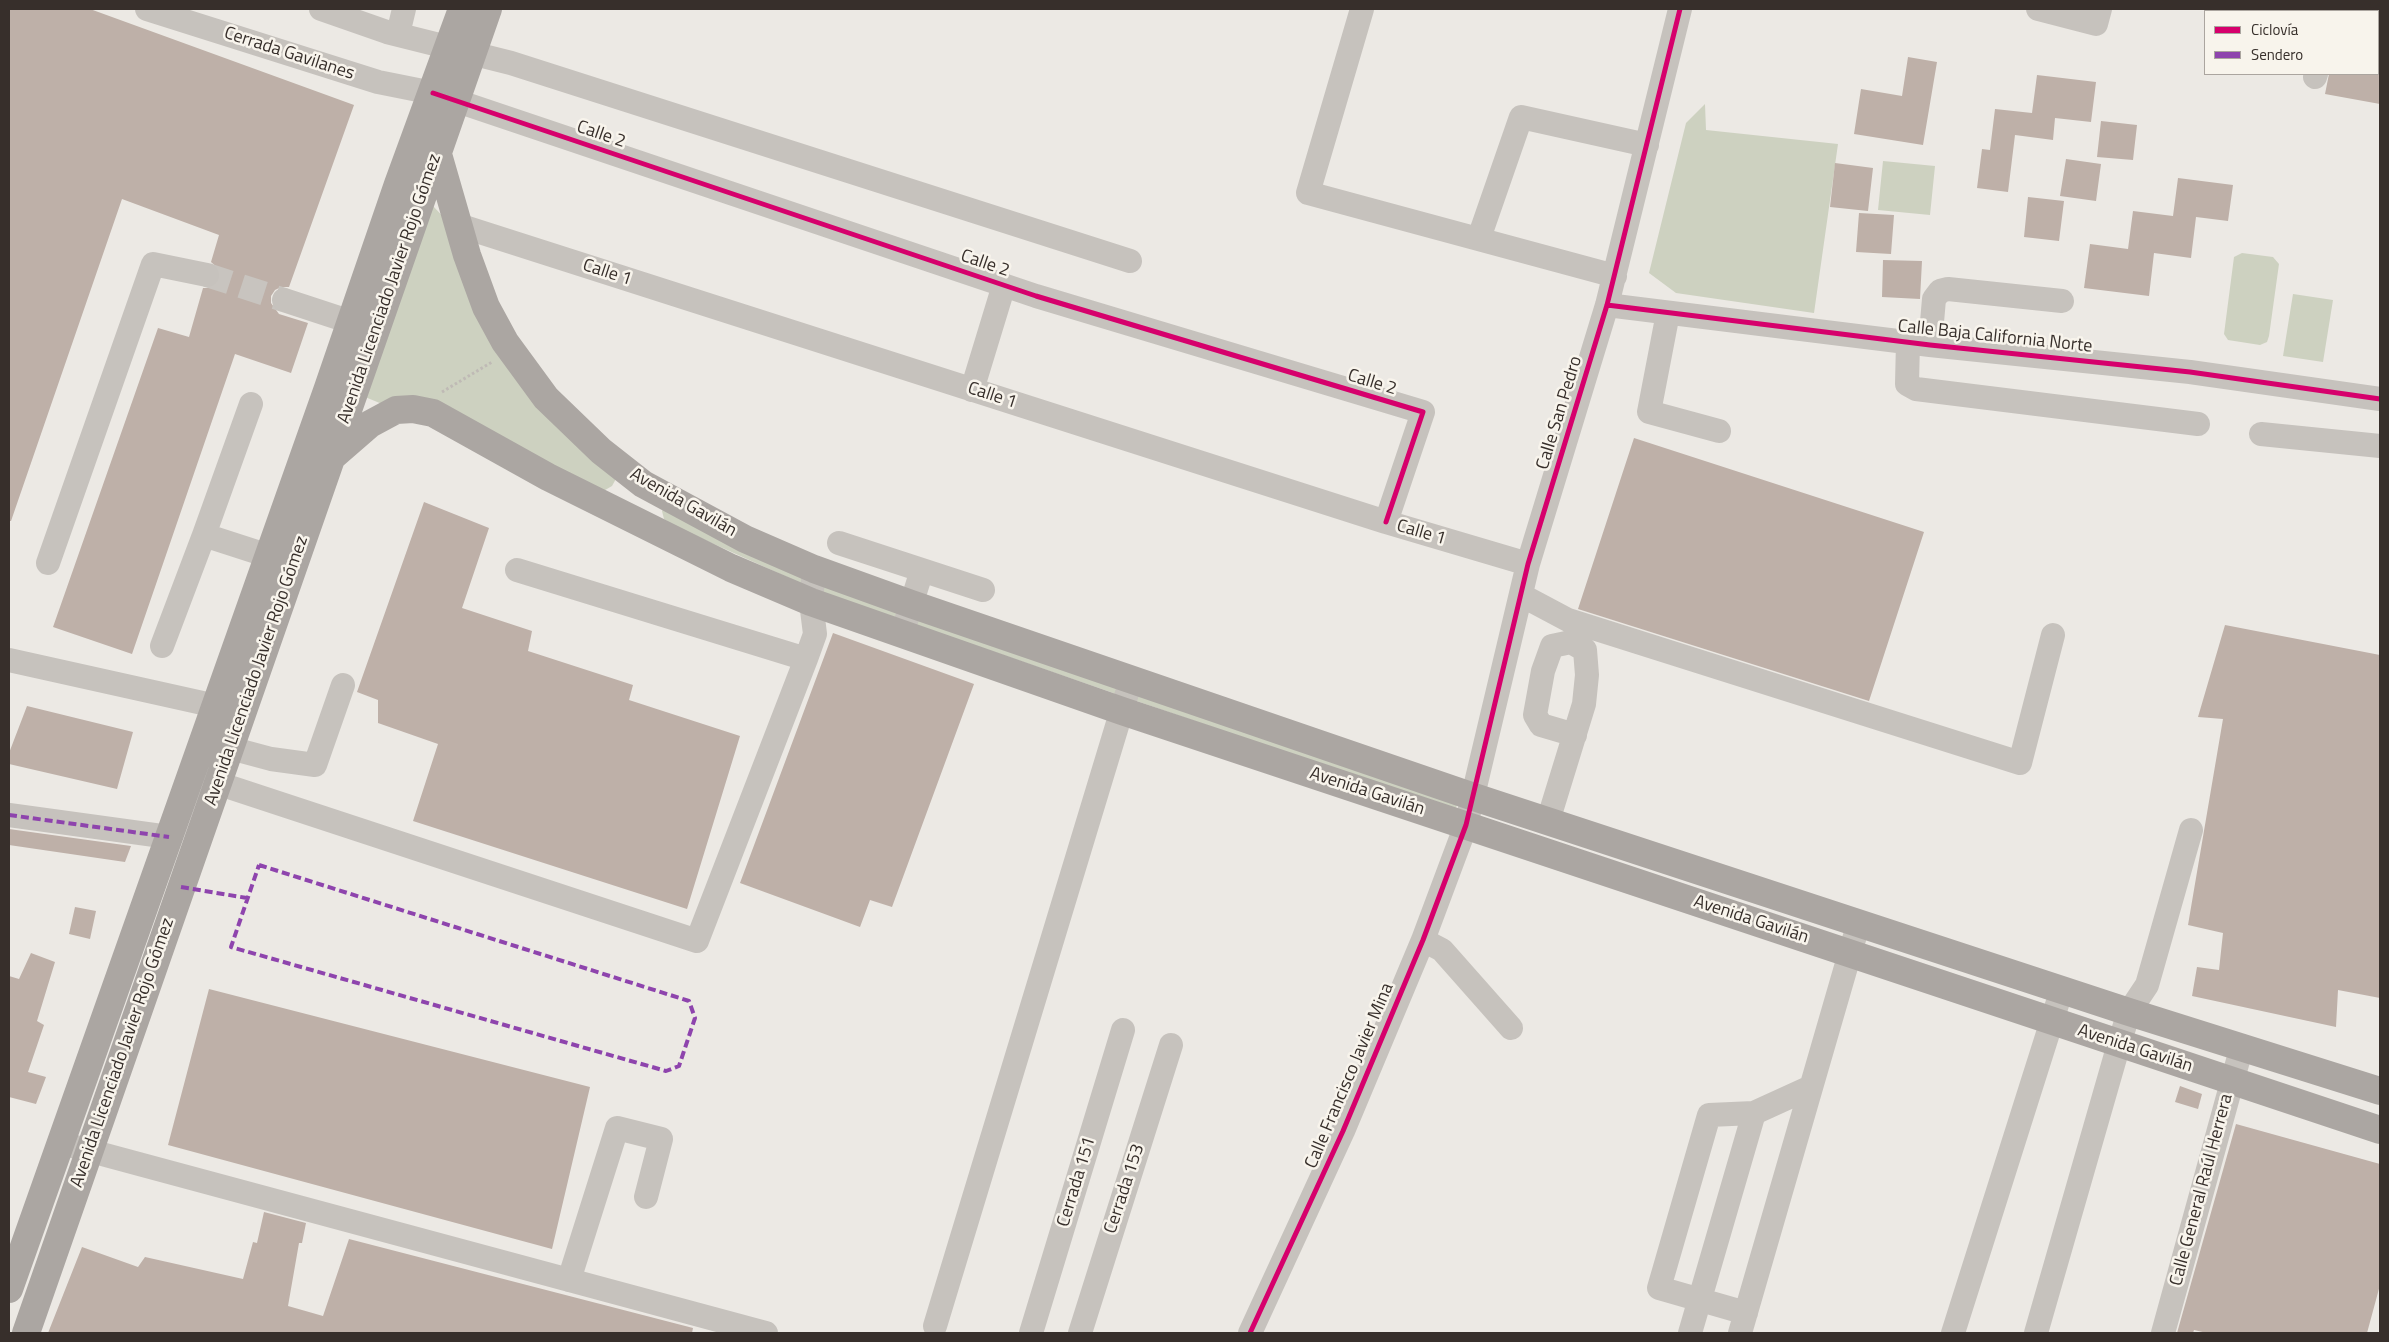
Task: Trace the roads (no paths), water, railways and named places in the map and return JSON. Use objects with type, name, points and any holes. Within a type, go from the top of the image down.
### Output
[{"type":"main road","name":"Avenida Licenciado Javier Rojo Gómez","points":[[460,51],[462,9]]},
{"type":"main road","name":"Avenida Licenciado Javier Rojo Gómez","points":[[9,1289],[269,556],[341,391],[460,51],[488,9]]},
{"type":"main road","name":"Avenida Licenciado Javier Rojo Gómez","points":[[26,1333],[88,1150],[332,457],[351,322],[411,188],[437,151],[444,96]]},
{"type":"main road","name":"Avenida Gavilán","points":[[437,151],[458,225],[486,307],[511,350],[552,404],[601,451],[642,484],[745,539],[814,569],[911,604],[1474,797],[2130,1012],[2380,1091]]},
{"type":"main road","name":"Avenida Gavilán","points":[[341,391],[405,409],[433,413],[548,477],[731,568],[811,602],[1122,710],[2380,1130]]},
{"type":"main road","points":[[332,457],[370,424],[405,409]]},
{"type":"main road","points":[[625,515],[642,484]]},
{"type":"main road","points":[[731,568],[745,539]]},
{"type":"street","name":"Cerrada Gavilanes","points":[[147,9],[378,82],[444,96]]},
{"type":"street","points":[[321,9],[398,34],[511,63],[1130,262]]},
{"type":"street","points":[[398,34],[404,9]]},
{"type":"street","points":[[1362,9],[1308,193],[1615,276]]},
{"type":"street","name":"Calle San Pedro","points":[[1466,825],[1528,564],[1607,306],[1680,9]]},
{"type":"street","points":[[2038,9],[2096,24],[2100,9]]},
{"type":"street","name":"Calle 2","points":[[444,96],[1004,285],[1423,412],[1386,522]]},
{"type":"street","points":[[1479,238],[1521,117],[1647,145]]},
{"type":"street","name":"Calle 1","points":[[458,225],[1386,522],[1528,564]]},
{"type":"street","points":[[48,563],[153,264],[206,275]]},
{"type":"street","points":[[972,390],[1004,285]]},
{"type":"street","points":[[2062,301],[1948,289],[1940,291],[1934,299],[1907,384],[1916,389],[2198,424]]},
{"type":"street","points":[[284,300],[351,322]]},
{"type":"street","name":"Calle Baja California Norte","points":[[1607,306],[1919,343],[2190,372],[2380,399]]},
{"type":"street","points":[[1668,314],[1649,412],[1719,431]]},
{"type":"street","points":[[162,646],[251,404]]},
{"type":"street","points":[[2262,434],[2380,446]]},
{"type":"street","points":[[204,535],[269,556]]},
{"type":"street","points":[[839,543],[983,590]]},
{"type":"street","points":[[217,783],[697,941],[815,634],[811,602],[814,569]]},
{"type":"street","points":[[516,570],[806,659]]},
{"type":"street","points":[[902,634],[922,570]]},
{"type":"street","points":[[1521,595],[1568,620],[2020,763],[2053,635]]},
{"type":"street","points":[[9,660],[216,706]]},
{"type":"street","points":[[935,1326],[1131,680]]},
{"type":"street","points":[[230,748],[271,759],[315,765],[343,685]]},
{"type":"street","points":[[1548,821],[1575,735]]},
{"type":"street","points":[[9,815],[169,837]]},
{"type":"street","name":"Calle Francisco Javier Mina","points":[[1250,1333],[1343,1131],[1423,940],[1466,825]]},
{"type":"street","points":[[2036,1333],[2119,1044],[2130,1012],[2147,985],[2191,830]]},
{"type":"street","points":[[154,881],[181,887]]},
{"type":"street","points":[[1811,1088],[1754,1113],[1709,1115],[1659,1288],[1700,1300],[1743,1323],[1811,1088],[1849,953],[1859,922]]},
{"type":"street","points":[[1423,940],[1442,950],[1511,1028]]},
{"type":"street","points":[[1952,1333],[2062,989]]},
{"type":"street","name":"Cerrada 151","points":[[1031,1333],[1123,1030]]},
{"type":"street","name":"Cerrada 153","points":[[1080,1333],[1171,1045]]},
{"type":"street","name":"Calle General Raúl Herrera","points":[[2162,1333],[2242,1046]]},
{"type":"street","points":[[1690,1333],[1754,1113]]},
{"type":"street","points":[[569,1280],[617,1128],[661,1138],[646,1197]]},
{"type":"street","points":[[61,1142],[766,1333]]},
{"type":"tunnel","points":[[207,275],[284,300]]}]
